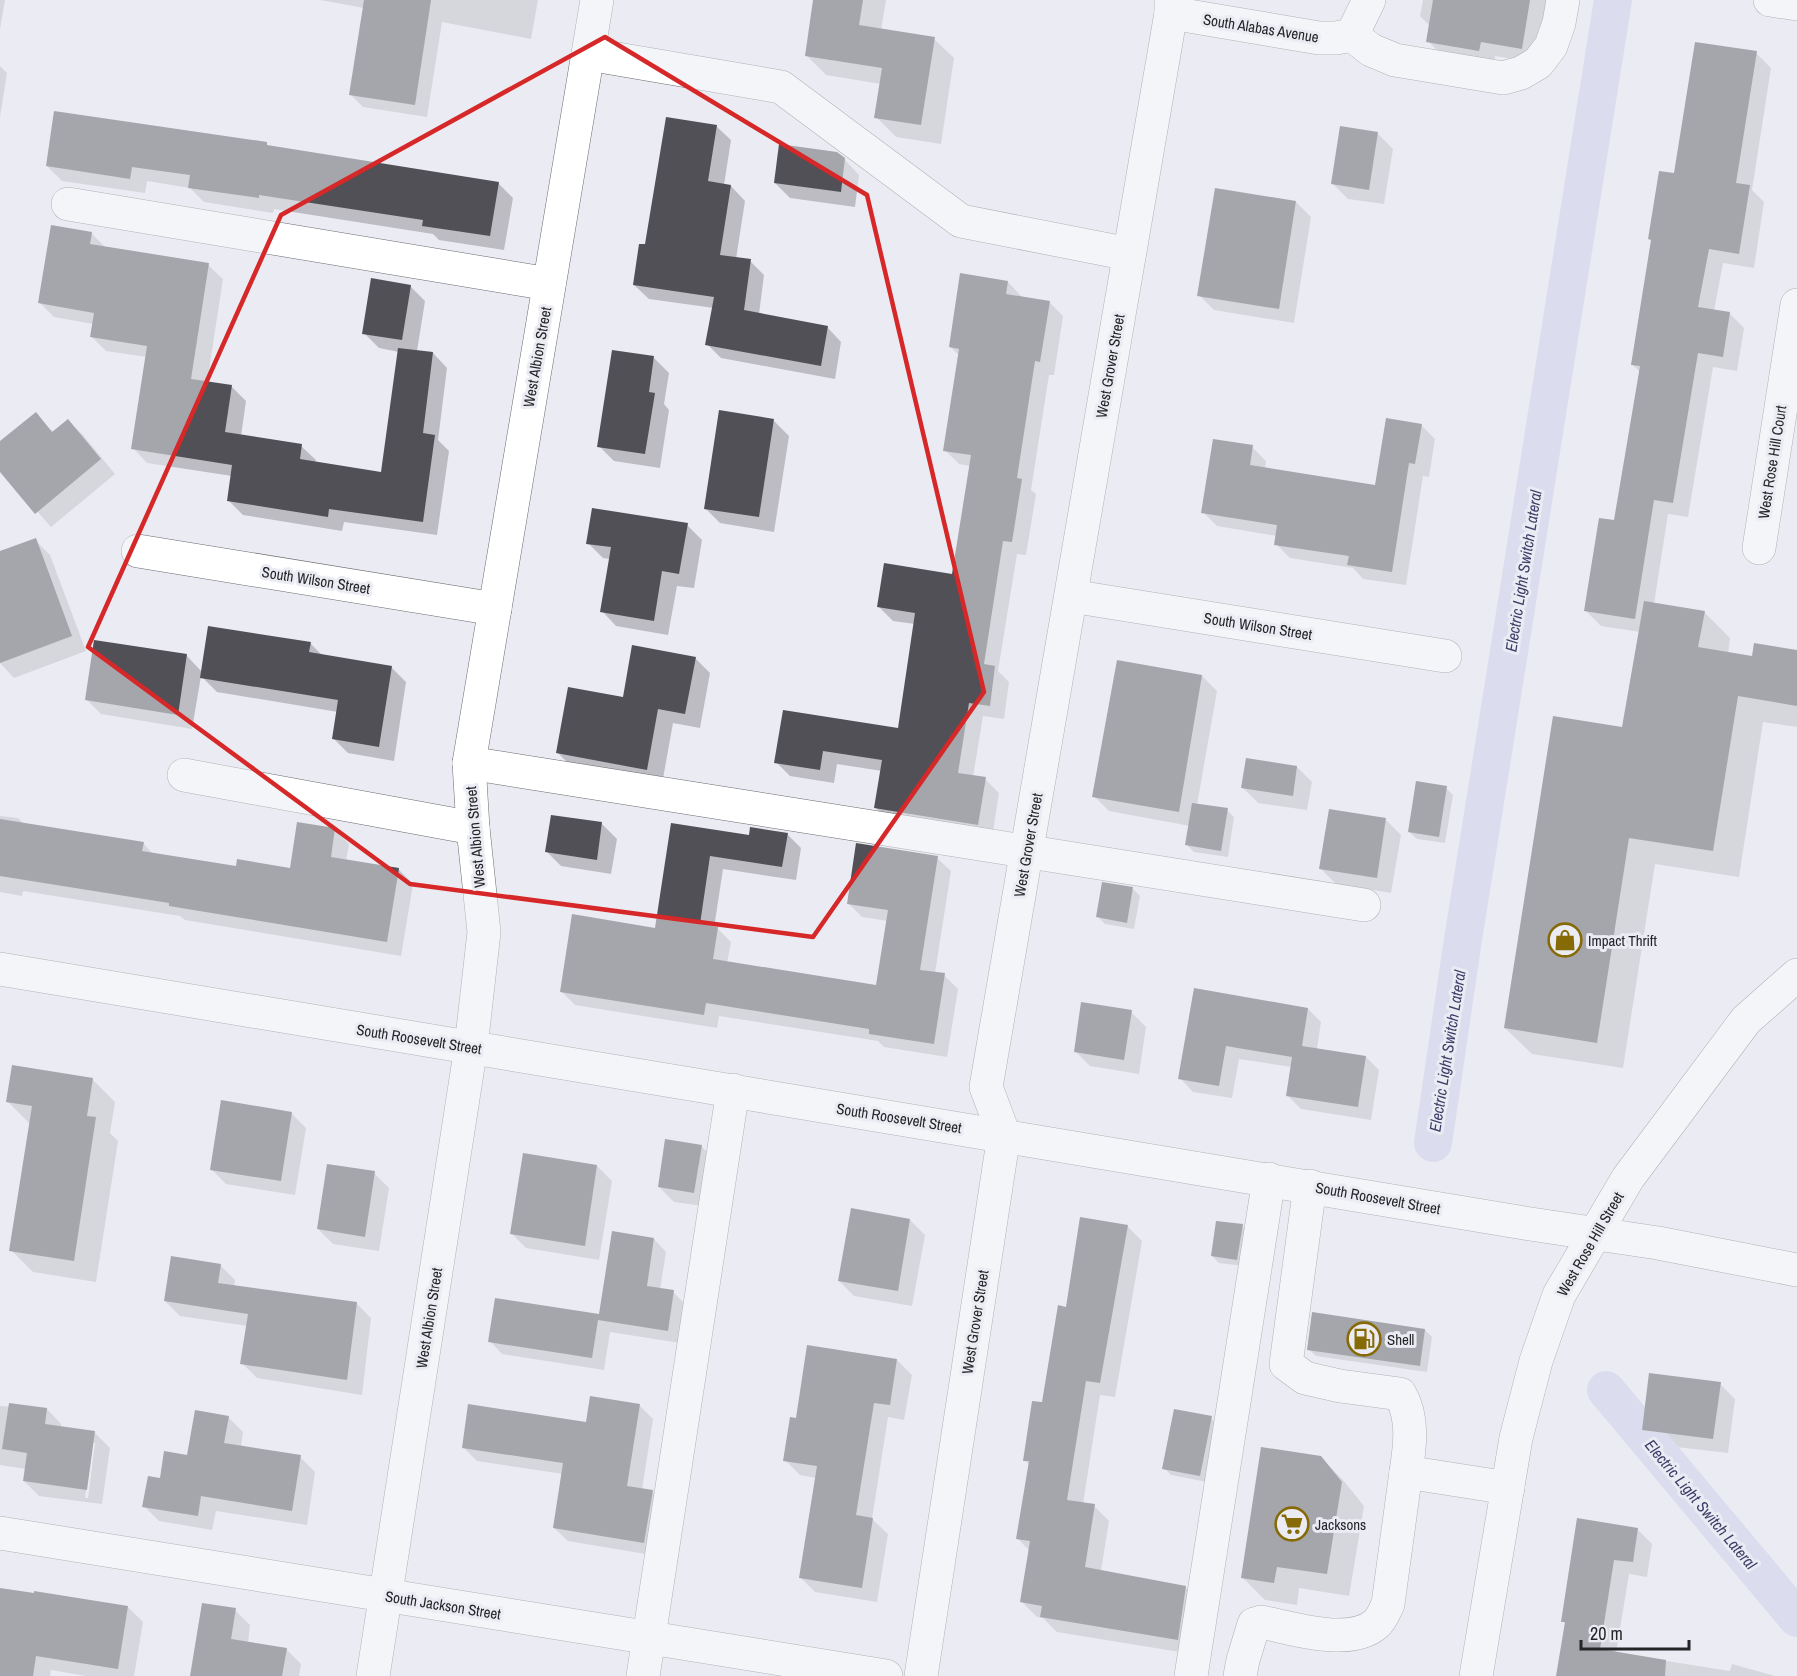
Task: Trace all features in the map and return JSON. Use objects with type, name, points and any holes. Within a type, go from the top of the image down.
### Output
[{"type":"street","name":"West Albion Street","points":[[373,1676],[471,1047],[484,932],[469,763],[597,0]]},
{"type":"street","points":[[1369,0],[1352,35],[1371,50],[1395,60],[1503,78],[1521,73],[1538,63],[1551,46],[1559,23],[1563,0]]},
{"type":"street","points":[[1770,0],[1797,4]]},
{"type":"street","name":"South Alabas Avenue","points":[[1171,6],[1319,38],[1352,35]]},
{"type":"street","name":"West Grover Street","points":[[921,1676],[1004,1135],[986,1087],[1171,6]]},
{"type":"street","points":[[588,54],[782,87],[961,221],[1129,254]]},
{"type":"street","points":[[68,204],[549,284]]},
{"type":"street","name":"West Rose Hill Court","points":[[1759,548],[1797,305]]},
{"type":"street","name":"South Wilson Street","points":[[138,551],[495,609]]},
{"type":"street","name":"South Wilson Street","points":[[1071,596],[1446,656]]},
{"type":"street","points":[[469,763],[1364,905]]},
{"type":"street","points":[[184,775],[473,828]]},
{"type":"street","name":"South Roosevelt Street","points":[[0,969],[1524,1223],[1597,1233],[1797,1270]]},
{"type":"street","name":"West Rose Hill Street","points":[[1476,1676],[1516,1438],[1539,1350],[1559,1295],[1628,1178],[1746,1020],[1797,975]]},
{"type":"street","points":[[643,1676],[733,1090]]},
{"type":"street","points":[[1191,1676],[1269,1179]]},
{"type":"street","points":[[1240,1676],[1254,1624],[1261,1622],[1334,1636],[1363,1632],[1378,1623],[1388,1604],[1410,1444],[1407,1407],[1400,1394],[1340,1386],[1305,1378],[1286,1364],[1310,1186]]},
{"type":"street","points":[[1406,1472],[1508,1488]]},
{"type":"street","name":"South Jackson Street","points":[[0,1533],[886,1676]]},
{"type":"highlighted area","points":[[605,37],[867,195],[984,692],[813,937],[410,884],[88,647],[281,215]]},
{"type":"building","points":[[364,0],[431,0],[415,105],[349,95]]},
{"type":"building","points":[[813,0],[863,0],[859,25],[935,37],[921,125],[874,118],[882,68],[805,56]]},
{"type":"building","points":[[1433,0],[1530,0],[1522,49],[1481,42],[1479,51],[1426,42]]},
{"type":"building","points":[[1695,42],[1757,51],[1736,183],[1750,185],[1739,254],[1709,249],[1698,307],[1730,312],[1723,357],[1698,353],[1673,503],[1654,500],[1635,619],[1584,611],[1599,518],[1614,520],[1640,366],[1631,365],[1651,240],[1648,239],[1659,171],[1674,173]]},
{"type":"building","points":[[54,111],[267,142],[267,145],[499,182],[490,236],[422,226],[423,220],[259,195],[259,198],[188,188],[190,175],[132,167],[130,179],[46,166]]},
{"type":"building","points":[[666,117],[717,125],[708,181],[731,185],[720,255],[751,259],[744,310],[828,326],[821,366],[705,345],[714,297],[633,285],[639,244],[645,244]]},
{"type":"building","points":[[1340,126],[1378,132],[1369,190],[1331,184]]},
{"type":"building","points":[[779,144],[837,152],[845,158],[841,192],[774,183]]},
{"type":"building","points":[[1215,188],[1296,201],[1279,309],[1197,296]]},
{"type":"building","points":[[51,225],[92,232],[90,244],[209,263],[191,379],[232,385],[225,432],[302,444],[300,459],[381,472],[398,348],[433,352],[423,433],[435,435],[423,522],[329,509],[328,517],[227,501],[232,465],[131,449],[147,346],[90,337],[94,313],[38,303]]},
{"type":"building","points":[[960,273],[1008,281],[1006,294],[1050,301],[1040,362],[1035,361],[1017,478],[1022,479],[1012,542],[1003,541],[984,664],[995,666],[990,706],[969,703],[958,773],[986,777],[978,825],[874,808],[882,760],[823,751],[820,770],[774,763],[783,710],[898,728],[915,613],[877,607],[884,563],[952,574],[971,455],[943,451],[959,349],[949,347]]},
{"type":"building","points":[[371,278],[411,285],[402,340],[362,334]]},
{"type":"building","points":[[612,350],[654,356],[649,392],[655,393],[645,454],[597,447]]},
{"type":"building","points":[[719,410],[774,419],[759,517],[704,509]]},
{"type":"building","points":[[36,412],[52,432],[68,419],[101,459],[35,514],[0,472],[0,441]]},
{"type":"building","points":[[1386,418],[1422,424],[1415,464],[1409,463],[1392,572],[1347,565],[1349,556],[1274,545],[1277,525],[1201,513],[1213,439],[1253,445],[1250,465],[1375,485]]},
{"type":"building","points":[[592,508],[688,523],[679,574],[662,571],[654,621],[600,612],[611,547],[586,544]]},
{"type":"building","points":[[36,538],[72,636],[0,663],[0,551]]},
{"type":"building","name":"Impact Thrift","points":[[1644,601],[1705,611],[1698,647],[1752,656],[1754,643],[1797,650],[1797,706],[1738,696],[1713,851],[1629,838],[1597,1043],[1504,1028],[1553,716],[1622,727]]},
{"type":"building","points":[[208,626],[311,642],[309,652],[392,666],[379,747],[332,739],[338,700],[200,678]]},
{"type":"building","points":[[94,640],[187,654],[178,715],[85,700]]},
{"type":"building","points":[[632,645],[696,657],[685,714],[658,709],[647,770],[556,753],[568,687],[623,697]]},
{"type":"building","points":[[1117,660],[1202,675],[1179,812],[1092,797]]},
{"type":"building","points":[[1246,758],[1297,766],[1293,796],[1241,788]]},
{"type":"building","points":[[1416,781],[1447,786],[1439,837],[1408,832]]},
{"type":"building","points":[[1192,803],[1228,808],[1221,851],[1185,845]]},
{"type":"building","points":[[1329,809],[1386,818],[1377,878],[1319,869]]},
{"type":"building","points":[[551,815],[602,822],[597,860],[545,852]]},
{"type":"building","points":[[0,819],[144,842],[142,851],[236,866],[237,859],[290,868],[297,822],[335,828],[331,857],[399,868],[387,942],[0,876]]},
{"type":"building","points":[[671,823],[749,835],[750,827],[788,833],[782,867],[710,856],[700,924],[718,927],[713,959],[876,985],[888,910],[847,904],[856,843],[938,856],[920,970],[945,973],[934,1044],[869,1034],[869,1029],[706,1003],[704,1015],[560,992],[572,914],[655,928]]},
{"type":"building","points":[[1102,882],[1133,887],[1127,923],[1096,917]]},
{"type":"building","points":[[1194,988],[1308,1008],[1302,1046],[1366,1056],[1358,1107],[1286,1096],[1292,1057],[1226,1046],[1219,1086],[1178,1079]]},
{"type":"building","points":[[1081,1002],[1132,1010],[1124,1060],[1074,1052]]},
{"type":"building","points":[[12,1065],[93,1078],[87,1116],[96,1117],[74,1261],[9,1251],[32,1106],[6,1102]]},
{"type":"building","points":[[221,1100],[292,1112],[281,1181],[210,1170]]},
{"type":"building","points":[[665,1139],[702,1145],[694,1193],[658,1187]]},
{"type":"building","points":[[523,1153],[597,1165],[585,1246],[510,1234]]},
{"type":"building","points":[[327,1164],[375,1171],[365,1237],[317,1229]]},
{"type":"building","points":[[851,1208],[910,1219],[898,1291],[838,1281]]},
{"type":"building","points":[[1080,1217],[1128,1225],[1100,1383],[1086,1381],[1067,1500],[1095,1504],[1085,1567],[1186,1586],[1178,1640],[1040,1617],[1042,1606],[1020,1602],[1030,1541],[1016,1539],[1029,1461],[1023,1461],[1032,1401],[1042,1402],[1058,1305],[1066,1307]]},
{"type":"building","points":[[1216,1221],[1243,1224],[1237,1260],[1211,1256]]},
{"type":"building","points":[[612,1231],[654,1238],[647,1286],[674,1290],[668,1331],[598,1320],[592,1358],[488,1342],[495,1298],[599,1314]]},
{"type":"building","points":[[171,1256],[221,1264],[218,1283],[357,1302],[347,1380],[240,1364],[248,1314],[164,1301]]},
{"type":"building","name":"Shell","points":[[1312,1312],[1425,1329],[1420,1366],[1307,1350]]},
{"type":"building","points":[[807,1345],[897,1359],[890,1405],[874,1403],[856,1515],[873,1518],[862,1588],[799,1578],[817,1466],[783,1461],[790,1417],[796,1418]]},
{"type":"building","points":[[1649,1373],[1721,1382],[1713,1439],[1642,1430]]},
{"type":"building","points":[[590,1396],[640,1404],[627,1486],[653,1490],[644,1543],[553,1528],[563,1463],[462,1448],[468,1404],[586,1422]]},
{"type":"building","points":[[9,1403],[47,1408],[45,1424],[95,1431],[87,1490],[23,1481],[27,1453],[2,1449]]},
{"type":"building","points":[[1174,1409],[1212,1416],[1200,1476],[1162,1469]]},
{"type":"building","points":[[195,1410],[229,1416],[224,1443],[301,1455],[292,1511],[201,1496],[198,1516],[142,1507],[148,1476],[160,1478],[164,1451],[187,1455]]},
{"type":"building","name":"Jacksons","points":[[1261,1447],[1321,1456],[1342,1482],[1327,1574],[1277,1567],[1274,1583],[1241,1578]]},
{"type":"building","points":[[1577,1518],[1638,1528],[1633,1562],[1614,1560],[1600,1649],[1666,1660],[1665,1676],[1556,1676],[1565,1622],[1561,1622]]},
{"type":"building","points":[[0,1588],[128,1606],[118,1669],[36,1656],[33,1676],[0,1676]]},
{"type":"building","points":[[202,1603],[236,1608],[231,1639],[287,1648],[282,1676],[190,1676]]},
{"type":"waterway","name":"Electric Light Switch Lateral","points":[[1433,1143],[1462,946],[1613,0]]},
{"type":"waterway","name":"Electric Light Switch Lateral","points":[[1606,1390],[1797,1618]]},
{"type":"place","name":"Impact Thrift","points":[[1565,940]]},
{"type":"place","name":"Shell","points":[[1364,1339]]},
{"type":"place","name":"Jacksons","points":[[1292,1524]]}]
